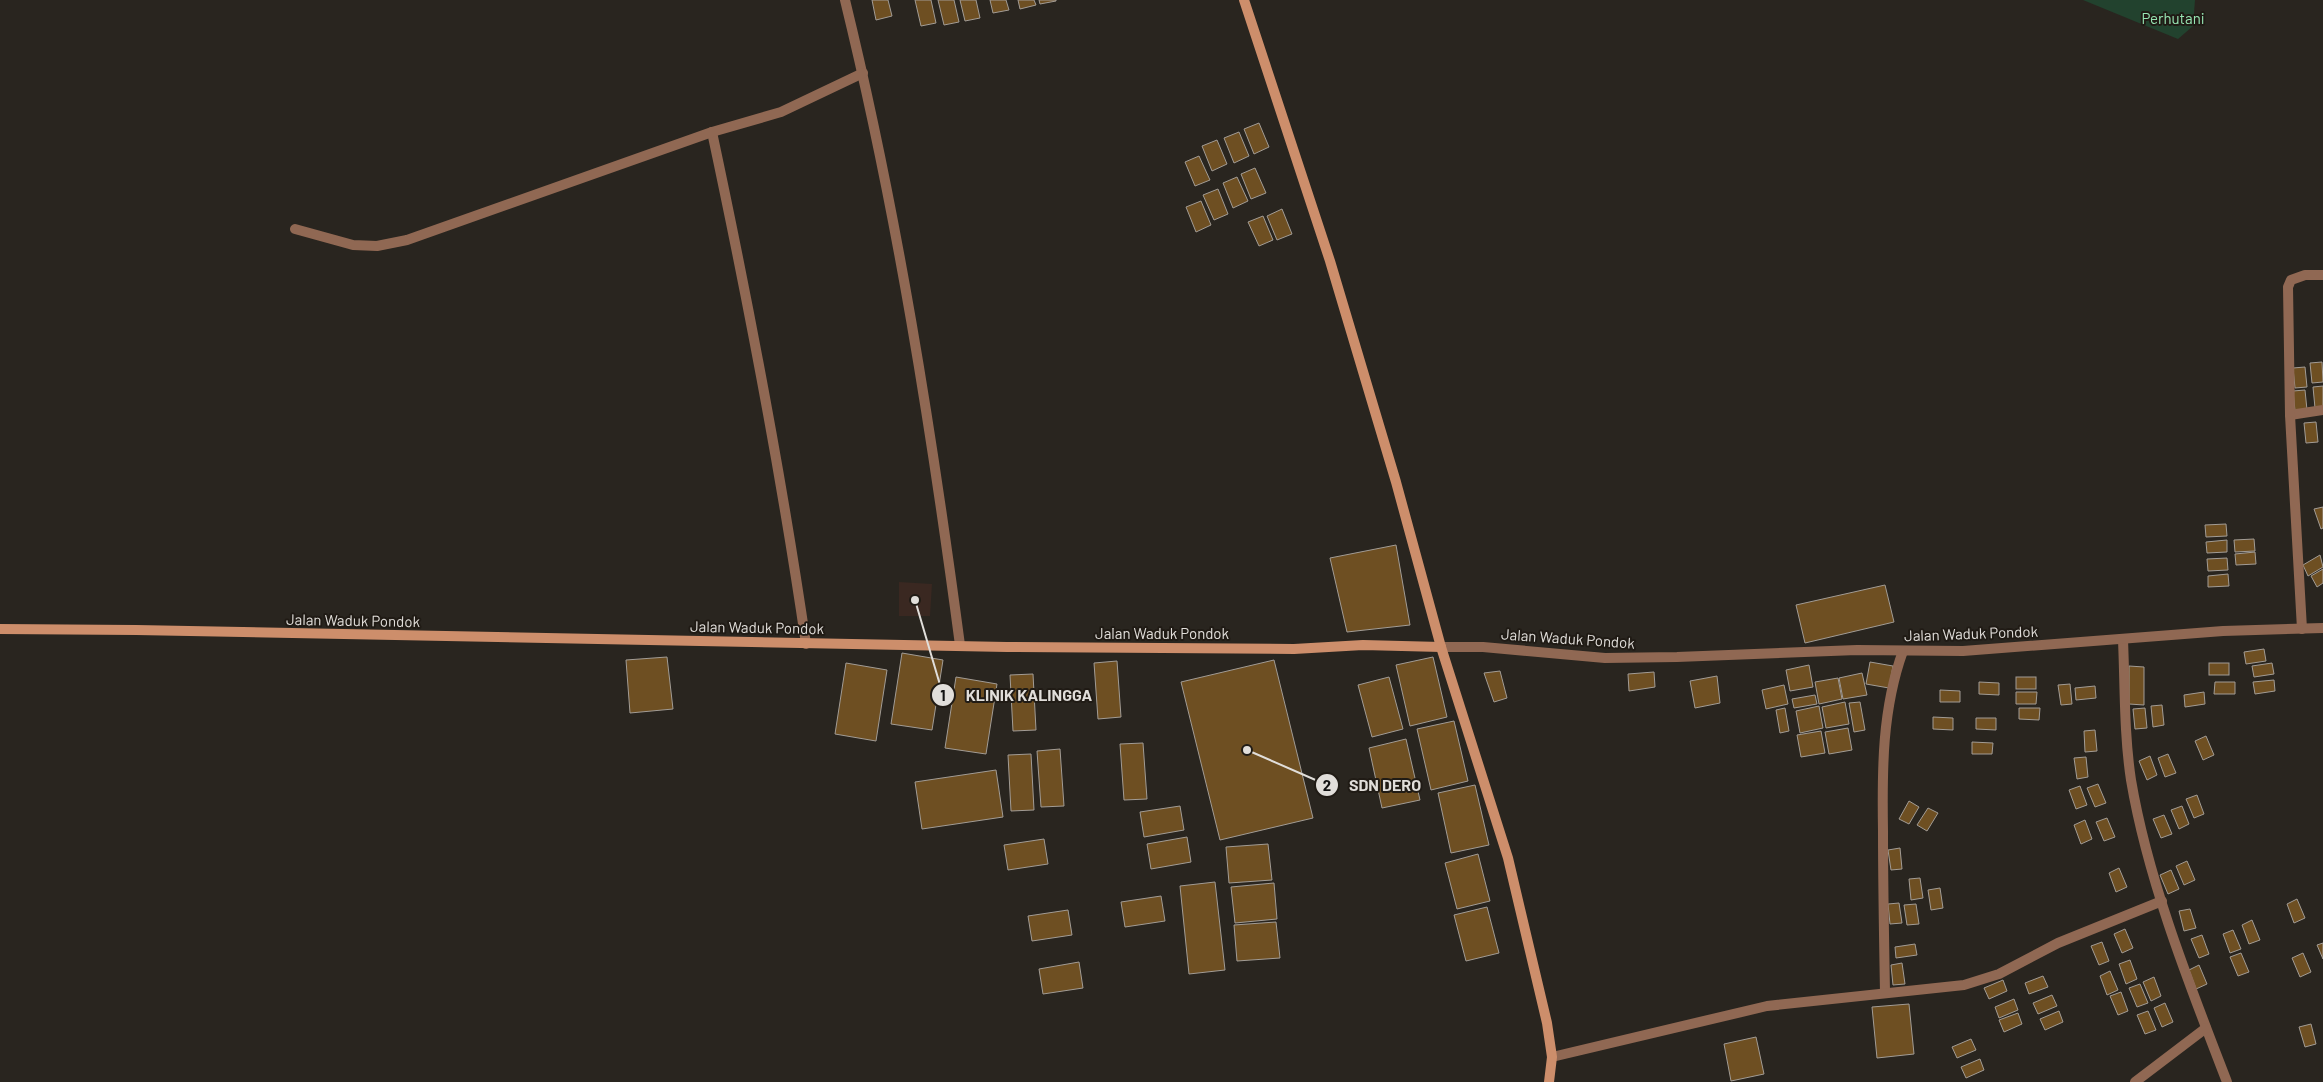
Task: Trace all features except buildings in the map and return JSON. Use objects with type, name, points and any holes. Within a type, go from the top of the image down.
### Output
[{"type":"street","points":[[845,0],[884,166],[905,279],[942,508],[960,645]]},
{"type":"street","points":[[1244,0],[1330,261],[1396,482],[1441,647],[1508,858],[1548,1023],[1552,1057],[1549,1082]]},
{"type":"street","points":[[294,230],[353,245],[377,246],[407,240],[712,132],[781,112],[863,73]]},
{"type":"street","points":[[712,132],[789,529],[806,644]]},
{"type":"street","points":[[2302,629],[2290,415],[2288,287],[2291,280],[2297,277],[2323,275]]},
{"type":"street","points":[[2290,415],[2323,410]]},
{"type":"street","name":"Jalan Waduk Pondok","points":[[0,629],[136,630],[806,644],[1284,649],[1363,645],[1483,647],[1605,658],[1963,651],[2223,631],[2323,628]]},
{"type":"street","points":[[2123,640],[2126,726],[2131,778],[2142,836],[2162,901],[2206,1028],[2227,1082]]},
{"type":"street","points":[[1885,992],[1882,795],[1884,732],[1892,679],[1903,651]]},
{"type":"street","points":[[1552,1057],[1767,1006],[1964,985],[1999,974],[2058,943],[2162,901]]},
{"type":"street","points":[[2135,1082],[2206,1028]]},
{"type":"shaded area","points":[[899,582],[932,584],[930,616],[899,616]]},
{"type":"green space","name":"Perhutani","points":[[2083,0],[2195,0],[2193,26],[2178,39]]},
{"type":"place","name":"KLINIK KALINGGA","points":[[915,600]]},
{"type":"place","name":"SDN DERO","points":[[1247,750]]}]
